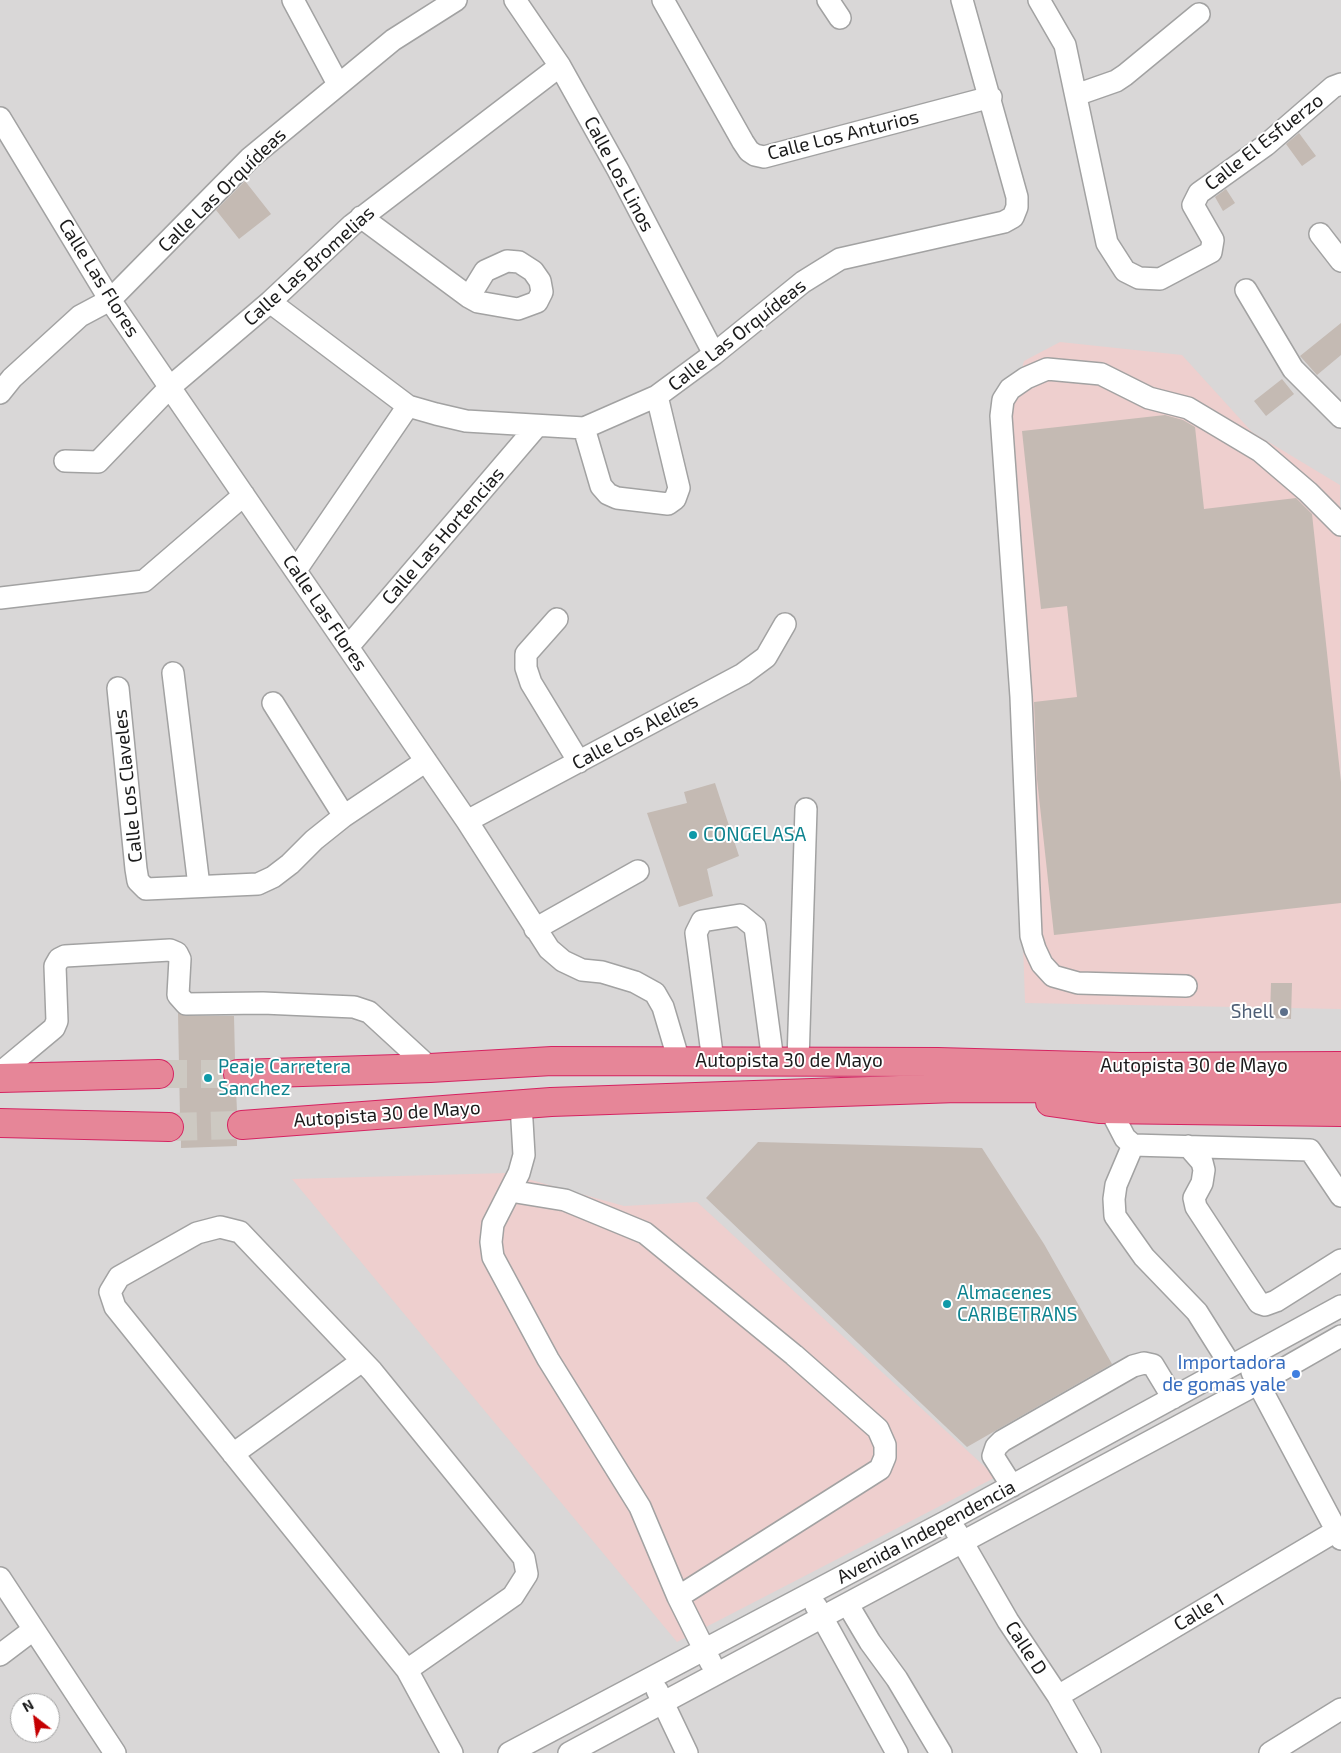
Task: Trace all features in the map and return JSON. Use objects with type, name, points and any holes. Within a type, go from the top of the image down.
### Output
[{"type":"highway","points":[[938,1062],[1039,1050],[1341,1047]]},
{"type":"highway","name":"Autopista 30 de Mayo","points":[[238,1074],[552,1062],[938,1062],[1115,1088],[1341,1066]]},
{"type":"highway","points":[[551,1102],[552,1062]]},
{"type":"highway","points":[[0,1078],[159,1074]]},
{"type":"highway","name":"Autopista 30 de Mayo","points":[[242,1125],[551,1102],[957,1088],[1341,1089]]},
{"type":"highway","points":[[1115,1088],[1341,1112]]},
{"type":"highway","points":[[0,1123],[169,1127]]},
{"type":"street","points":[[293,0],[338,84]]},
{"type":"street","name":"Calle Las Orquídeas","points":[[0,393],[12,378],[80,316],[110,300],[250,158],[393,40],[456,0]]},
{"type":"street","name":"Calle Los Linos","points":[[515,0],[560,66],[618,170],[714,354]]},
{"type":"street","name":"Calle Los Anturios","points":[[663,0],[743,142],[749,151],[756,156],[764,157],[990,97]]},
{"type":"street","points":[[828,0],[840,18]]},
{"type":"street","name":"Calle Las Orquídeas","points":[[270,302],[408,406],[466,420],[584,428],[657,396],[714,354],[803,282],[840,259],[995,224],[1013,217],[1017,207],[1017,197],[962,0]]},
{"type":"street","points":[[1039,0],[1065,46],[1076,95],[1121,78],[1199,14]]},
{"type":"street","name":"Calle Las Bromelias","points":[[65,461],[98,462],[170,387],[270,302],[361,217],[560,66]]},
{"type":"street","name":"Calle El Esfuerzo","points":[[1076,95],[1107,243],[1125,272],[1139,278],[1160,279],[1210,252],[1212,240],[1193,204],[1199,193],[1266,145],[1333,87],[1341,84]]},
{"type":"street","name":"Calle Las Flores","points":[[0,118],[110,300],[426,761],[548,949],[563,961],[582,970],[602,972],[635,982],[655,993],[663,1007],[679,1061]]},
{"type":"street","points":[[361,217],[469,297]]},
{"type":"street","points":[[1320,234],[1341,261]]},
{"type":"street","points":[[1246,290],[1293,369],[1341,416]]},
{"type":"street","points":[[1186,986],[1078,983],[1053,976],[1042,964],[1035,949],[1031,936],[1021,696],[1001,416],[1004,400],[1010,389],[1026,378],[1047,369],[1101,374],[1149,398],[1188,408],[1260,451],[1308,492],[1341,525]]},
{"type":"street","points":[[584,428],[601,486],[608,494],[617,498],[668,504],[675,500],[679,488],[657,396]]},
{"type":"street","points":[[296,570],[408,406]]},
{"type":"street","name":"Calle Las Hortencias","points":[[348,647],[537,426]]},
{"type":"street","points":[[0,598],[144,581],[244,495]]},
{"type":"street","points":[[557,619],[526,654],[526,668],[531,683],[579,762]]},
{"type":"street","name":"Calle Los Alelíes","points":[[467,822],[743,674],[766,658],[785,624]]},
{"type":"street","points":[[173,673],[199,886]]},
{"type":"street","name":"Calle Los Claveles","points":[[118,688],[138,881],[146,889],[258,884],[273,877],[344,816],[426,761]]},
{"type":"street","points":[[272,703],[344,816]]},
{"type":"street","points":[[785,1061],[806,809]]},
{"type":"street","points":[[535,929],[638,871]]},
{"type":"street","points":[[713,1061],[696,933],[702,921],[740,915],[755,927],[785,1061]]},
{"type":"street","points":[[0,1073],[54,1028],[57,1021],[55,966],[59,959],[65,956],[170,950],[177,953],[180,959],[178,995],[186,1004],[263,1003],[354,1007],[369,1012],[430,1068]]},
{"type":"street","points":[[1115,1088],[1125,1138],[1133,1145],[1310,1150],[1341,1196]]},
{"type":"street","points":[[521,1104],[524,1155],[519,1173],[493,1224],[491,1242],[493,1257],[548,1359],[640,1507],[678,1597],[718,1674]]},
{"type":"street","points":[[1133,1145],[1116,1185],[1114,1199],[1115,1216],[1144,1257],[1197,1312],[1257,1384],[1339,1533]]},
{"type":"street","points":[[1188,1146],[1202,1162],[1204,1170],[1202,1183],[1194,1198],[1196,1207],[1259,1303],[1265,1304],[1276,1301],[1341,1260]]},
{"type":"street","points":[[510,1191],[565,1200],[645,1233],[801,1361],[878,1429],[885,1445],[885,1457],[880,1469],[678,1597]]},
{"type":"street","points":[[407,1670],[513,1596],[527,1574],[524,1558],[362,1361],[240,1232],[220,1228],[197,1232],[119,1277],[110,1292],[115,1307],[407,1670],[452,1753]]},
{"type":"street","name":"Avenida Independencia","points":[[509,1753],[652,1679],[949,1520],[1341,1306]]},
{"type":"street","name":"Avenida Independencia","points":[[569,1753],[824,1618],[1257,1384],[1341,1336]]},
{"type":"street","points":[[233,1454],[362,1361]]},
{"type":"street","points":[[1012,1486],[993,1456],[996,1447],[1133,1366],[1144,1363],[1153,1365],[1173,1398]]},
{"type":"street","name":"Calle D","points":[[949,1520],[1008,1621],[1058,1696],[1090,1753]]},
{"type":"street","name":"Calle 1","points":[[1058,1696],[1339,1533]]},
{"type":"street","points":[[0,1578],[32,1630],[115,1753]]},
{"type":"street","points":[[810,1594],[897,1753]]},
{"type":"street","points":[[848,1604],[870,1642],[897,1679],[941,1753]]},
{"type":"street","points":[[0,1655],[32,1630]]},
{"type":"street","points":[[652,1679],[688,1753]]},
{"type":"street","points":[[1279,1751],[1341,1709]]},
{"type":"shaded area","points":[[0,0],[1341,0],[1341,1753],[0,1753]]},
{"type":"shaded area","points":[[1060,342],[1182,355],[1252,432],[1340,485],[1341,1009],[1025,1003],[1011,576],[1008,422],[1024,361]]},
{"type":"shaded area","points":[[506,1173],[624,1206],[697,1202],[996,1477],[677,1642],[292,1179]]},
{"type":"building","points":[[1299,133],[1316,156],[1302,166],[1286,144]]},
{"type":"building","points":[[245,181],[271,214],[239,239],[216,210]]},
{"type":"building","points":[[1226,189],[1235,203],[1223,211],[1215,197]]},
{"type":"building","points":[[1341,323],[1341,355],[1317,375],[1300,356]]},
{"type":"building","points":[[1282,379],[1294,394],[1266,416],[1254,401]]},
{"type":"building","points":[[1165,415],[1183,420],[1195,427],[1204,509],[1296,498],[1312,514],[1341,782],[1341,903],[1054,935],[1037,779],[1034,702],[1077,697],[1067,606],[1041,609],[1022,431]]},
{"type":"building","name":"CONGELASA","points":[[715,783],[739,856],[707,869],[713,896],[679,907],[647,813],[687,803],[684,792]]},
{"type":"building","points":[[1271,983],[1292,983],[1291,1019],[1270,1018]]},
{"type":"building","name":"Peaje Carretera Sanchez","points":[[178,1013],[186,1016],[234,1016],[235,1059],[225,1066],[222,1074],[225,1083],[236,1089],[237,1111],[228,1118],[226,1126],[229,1134],[237,1140],[237,1146],[181,1148],[181,1137],[185,1127],[180,1117]]},
{"type":"building","name":"Almacenes CARIBETRANS","points":[[758,1142],[982,1148],[1044,1244],[1112,1364],[967,1447],[706,1198]]},
{"type":"tunnel","points":[[159,1074],[238,1074]]},
{"type":"tunnel","points":[[169,1127],[242,1125]]},
{"type":"place","name":"CONGELASA","points":[[693,835]]},
{"type":"place","name":"Shell","points":[[1284,1012]]},
{"type":"place","name":"Peaje Carretera Sanchez","points":[[208,1078]]},
{"type":"place","name":"Almacenes CARIBETRANS","points":[[947,1304]]},
{"type":"place","name":"Importadora de gomas yale","points":[[1296,1374]]}]
